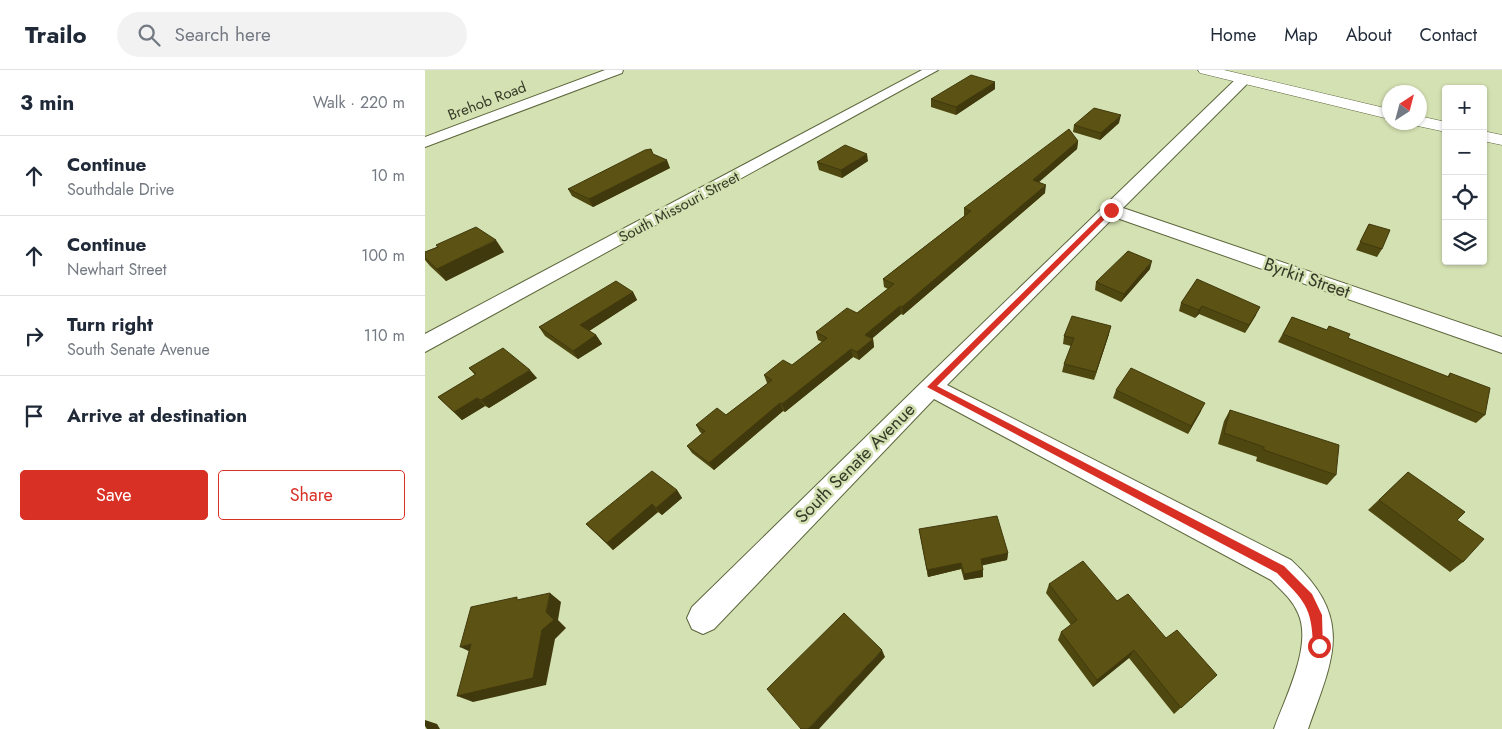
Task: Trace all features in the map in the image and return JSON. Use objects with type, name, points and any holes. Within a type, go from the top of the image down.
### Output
[{"type":"main road","points":[[1205,70],[1382,112]]},
{"type":"main road","points":[[1427,123],[1442,126]]},
{"type":"main road","points":[[1487,137],[1502,140]]},
{"type":"street","name":"Brehob Road","points":[[425,142],[617,70]]},
{"type":"street","name":"South Missouri Street","points":[[425,344],[932,70]]},
{"type":"street","name":"South Senate Avenue","points":[[703,618],[931,387],[1244,79]]},
{"type":"street","name":"Byrkit Street","points":[[1111,210],[1502,346]]},
{"type":"street","points":[[931,387],[1281,570],[1308,598],[1318,619],[1319,646],[1291,729]]},
{"type":"building","points":[[971,75],[995,82],[956,107],[931,99]]},
{"type":"building","points":[[1094,108],[1121,115],[1101,133],[1074,125]]},
{"type":"building","points":[[1069,129],[1078,141],[1033,180],[1046,185],[902,307],[900,306],[865,335],[873,339],[857,352],[851,349],[782,404],[780,403],[709,463],[687,446],[705,431],[696,425],[717,408],[726,415],[772,380],[764,375],[783,360],[792,365],[827,338],[816,332],[847,308],[857,313],[894,284],[883,279],[971,211],[964,208]]},
{"type":"building","points":[[845,145],[867,154],[841,170],[817,162]]},
{"type":"building","points":[[651,149],[653,154],[667,160],[589,199],[568,189],[645,150]]},
{"type":"building","points":[[1369,224],[1390,230],[1382,249],[1360,242]]},
{"type":"building","points":[[476,227],[496,240],[437,269],[425,258],[425,252],[438,247],[436,245]]},
{"type":"building","points":[[1128,251],[1152,261],[1124,294],[1096,282]]},
{"type":"building","points":[[1197,279],[1260,307],[1249,325],[1202,306],[1199,310],[1181,303]]},
{"type":"building","points":[[616,281],[633,292],[580,325],[596,335],[573,351],[539,327]]},
{"type":"building","points":[[1072,316],[1111,326],[1096,372],[1064,364],[1074,338],[1064,336]]},
{"type":"building","points":[[1292,317],[1327,330],[1329,326],[1350,334],[1348,338],[1449,377],[1450,373],[1490,388],[1485,415],[1283,334]]},
{"type":"building","points":[[503,348],[530,370],[481,400],[477,398],[454,412],[438,397],[476,374],[469,368]]},
{"type":"building","points":[[1131,368],[1205,403],[1191,426],[1116,390]]},
{"type":"building","points":[[1230,410],[1339,445],[1336,475],[1264,450],[1264,447],[1224,433]]},
{"type":"building","points":[[652,471],[677,490],[656,508],[652,504],[607,543],[586,524]]},
{"type":"building","points":[[1408,472],[1465,512],[1457,520],[1484,539],[1463,562],[1379,500]]},
{"type":"building","points":[[997,516],[1008,553],[981,559],[983,570],[964,574],[961,563],[927,570],[919,529]]},
{"type":"building","points":[[1083,561],[1117,601],[1128,594],[1166,638],[1177,630],[1217,675],[1181,708],[1134,650],[1097,680],[1061,632],[1077,620],[1049,584]]},
{"type":"building","points":[[550,593],[546,612],[554,620],[542,630],[533,678],[457,696],[471,644],[460,647],[471,607],[517,597],[517,600]]},
{"type":"building","points":[[844,613],[882,650],[808,729],[801,729],[767,689]]},
{"type":"route","points":[[1111,210],[931,387],[1281,570],[1303,590],[1308,598],[1318,619],[1319,646]]}]
